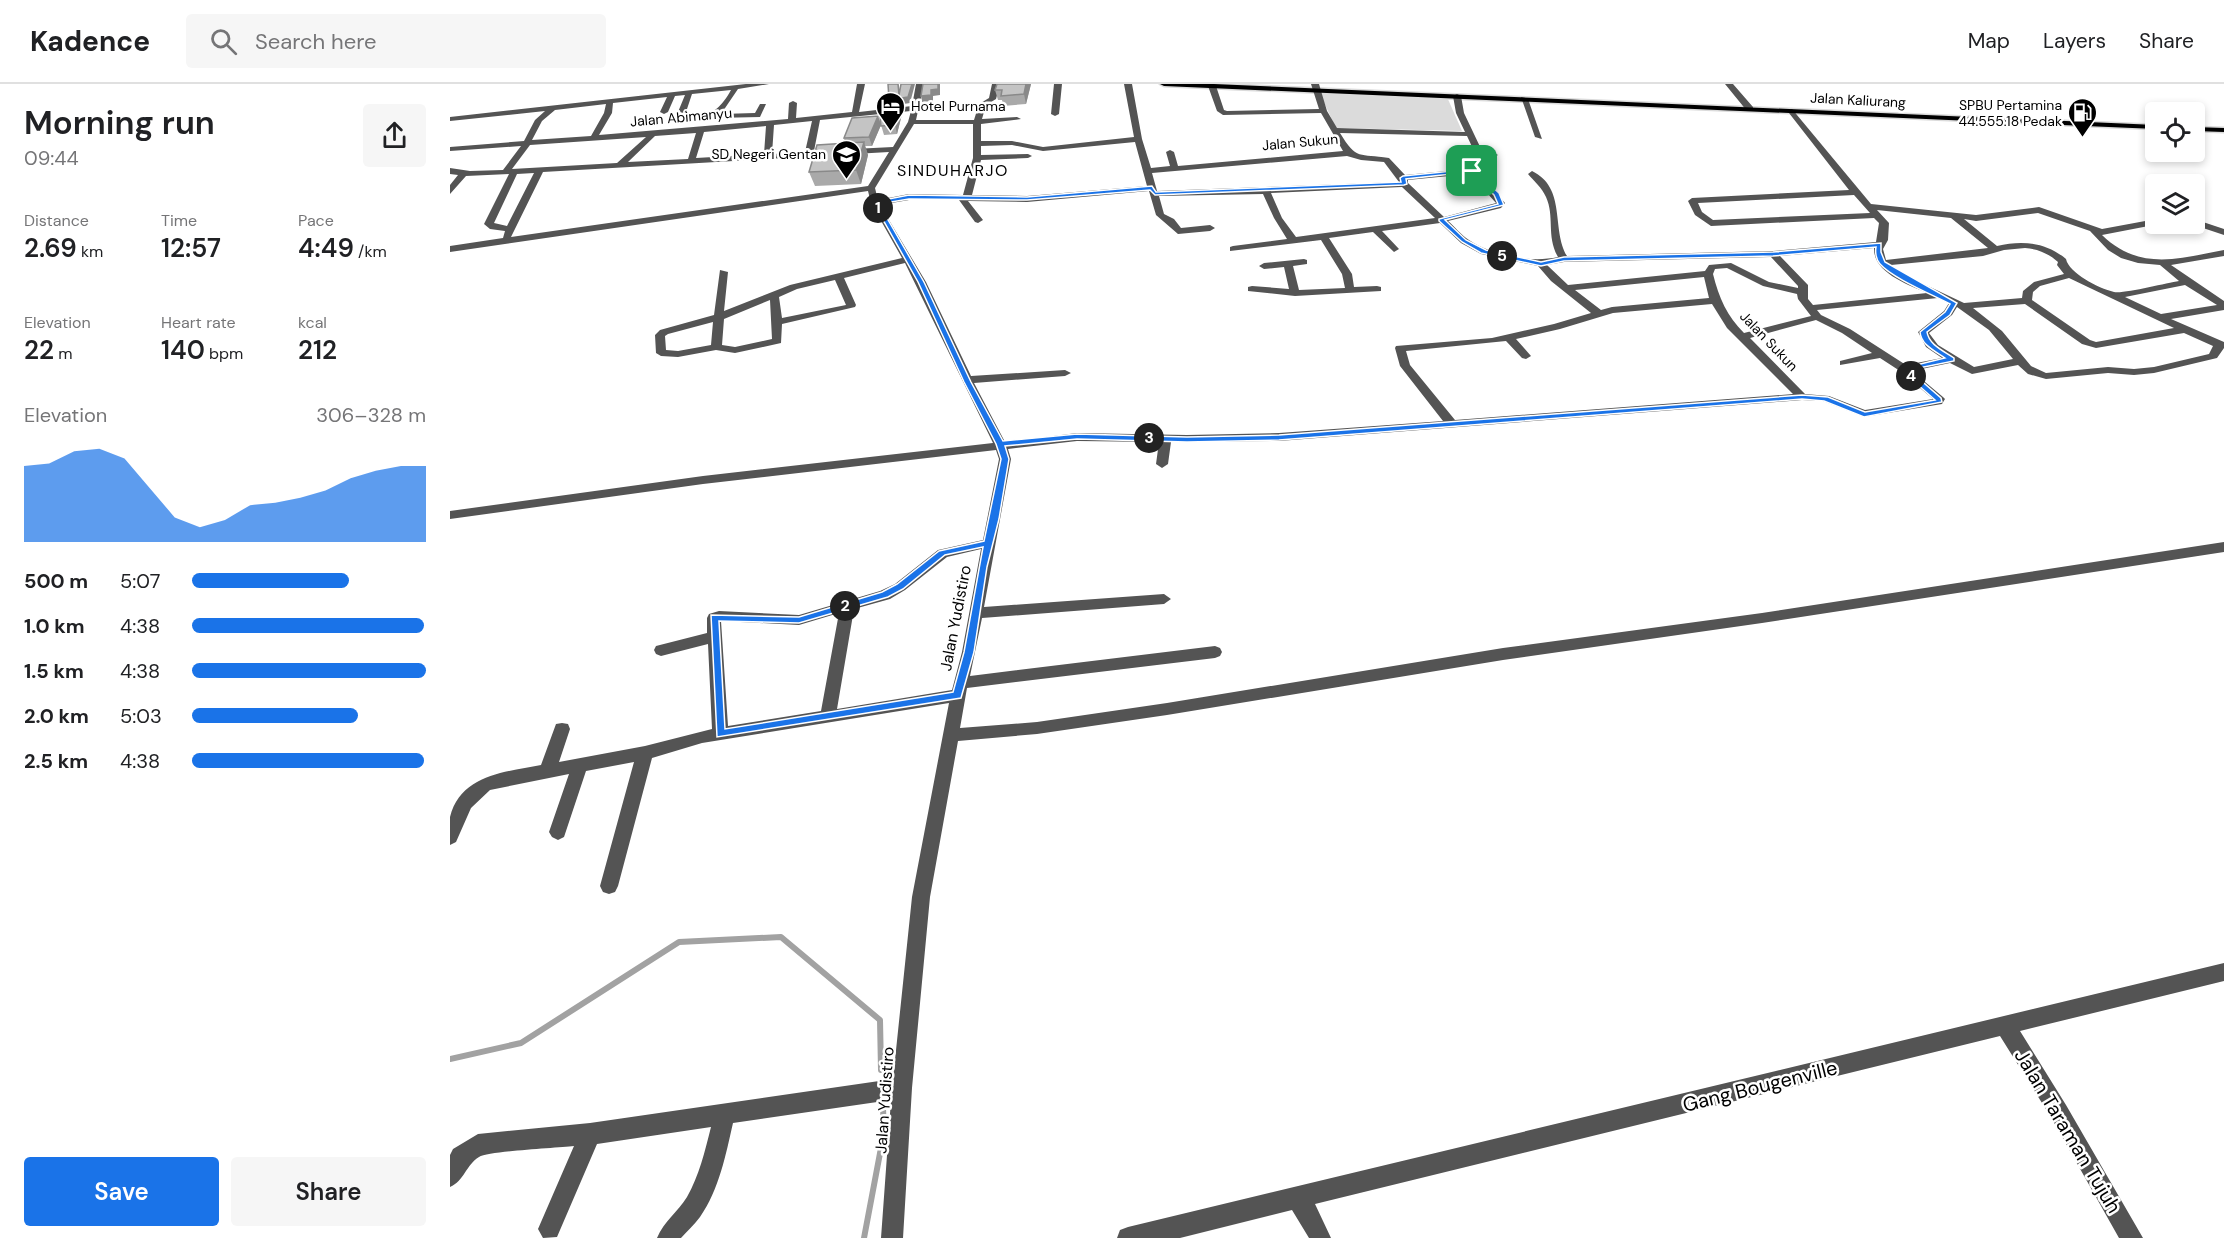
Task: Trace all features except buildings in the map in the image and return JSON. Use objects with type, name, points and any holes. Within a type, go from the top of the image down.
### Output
[{"type":"main road","name":"Jalan Kaliurang","points":[[1164,84],[1316,87],[1456,96],[1466,94],[1524,99],[2145,127]]},
{"type":"main road","points":[[2205,129],[2224,130]]},
{"type":"street","points":[[450,120],[765,84]]},
{"type":"street","points":[[855,114],[861,84]]},
{"type":"street","points":[[450,249],[870,188],[913,115],[920,84]]},
{"type":"street","points":[[964,198],[977,158],[977,122],[983,104],[992,99],[996,84]]},
{"type":"street","points":[[1055,114],[1058,84]]},
{"type":"street","points":[[1128,84],[1138,139],[1160,215],[1171,221],[1177,230],[1210,228]]},
{"type":"street","points":[[1729,84],[1750,109]]},
{"type":"street","points":[[1212,86],[1223,113],[1323,111]]},
{"type":"street","points":[[716,116],[726,105],[736,87]]},
{"type":"street","points":[[1316,87],[1323,111],[1348,153]]},
{"type":"street","points":[[682,112],[689,93]]},
{"type":"street","points":[[664,112],[672,95]]},
{"type":"street","points":[[1456,96],[1460,113],[1480,156]]},
{"type":"street","points":[[1524,99],[1539,137]]},
{"type":"street","points":[[593,139],[607,115],[610,102]]},
{"type":"street","points":[[792,122],[793,103]]},
{"type":"street","points":[[699,120],[716,116],[754,115],[759,113],[763,106]]},
{"type":"street","points":[[510,229],[493,227],[489,224],[510,172],[539,120],[552,108]]},
{"type":"street","points":[[1792,111],[1856,192],[1884,223],[1885,231],[1878,252],[1882,263],[1904,277],[1958,304],[1996,333],[2009,345],[2019,361],[2035,374],[2046,376],[2108,370],[2134,372],[2154,370],[2212,356],[2221,345],[2070,275],[2064,270],[2063,261],[2058,256],[2033,245],[1995,249],[1983,254],[1882,263]]},
{"type":"street","name":"Jalan Abimanyu","points":[[450,149],[652,135],[855,114],[913,115],[977,122],[1017,119]]},
{"type":"street","points":[[809,154],[817,118]]},
{"type":"street","points":[[768,156],[770,124]]},
{"type":"street","points":[[691,161],[701,130]]},
{"type":"street","points":[[1333,130],[1469,134]]},
{"type":"street","points":[[620,165],[652,135]]},
{"type":"street","points":[[976,144],[1012,142],[1043,149],[1138,139]]},
{"type":"street","points":[[450,171],[463,174],[510,172],[895,149]]},
{"type":"street","points":[[1170,152],[1175,168]]},
{"type":"street","name":"Jalan Sukun","points":[[1148,171],[1348,153],[1360,158],[1386,160],[1403,181],[1459,237],[1484,252],[1541,264]]},
{"type":"street","points":[[1233,249],[1441,220],[1501,205],[1497,195],[1472,171],[1467,157],[1494,155]]},
{"type":"street","points":[[977,158],[1028,156]]},
{"type":"street","points":[[506,240],[540,170]]},
{"type":"street","points":[[875,203],[909,197],[1027,199],[1153,191],[1266,191],[1403,181],[1472,171]]},
{"type":"street","points":[[450,191],[463,174]]},
{"type":"street","points":[[1532,174],[1545,187],[1554,203],[1556,211],[1554,238],[1557,250],[1564,259]]},
{"type":"street","name":"Jalan Yudistiro","points":[[870,188],[875,203],[926,292],[1000,444],[1005,459],[995,519],[988,543],[959,689],[921,897],[902,1088],[892,1238]]},
{"type":"street","points":[[1266,191],[1278,218],[1293,240]]},
{"type":"street","points":[[1856,192],[1692,201],[1698,213],[1711,223],[1876,215]]},
{"type":"street","points":[[964,198],[978,220]]},
{"type":"street","points":[[1868,206],[1976,218],[2039,210],[2094,232],[2109,233],[2145,225]]},
{"type":"street","points":[[1952,214],[1995,249]]},
{"type":"street","points":[[2205,226],[2224,232]]},
{"type":"street","points":[[1375,230],[1394,249]]},
{"type":"street","points":[[2094,232],[2111,248],[2139,261],[2164,264],[2224,253]]},
{"type":"street","points":[[1324,237],[1347,274],[1350,290]]},
{"type":"street","points":[[1270,243],[1284,264],[1295,293]]},
{"type":"street","points":[[1598,313],[1554,279],[1541,264],[1564,259],[1773,254],[1879,244]]},
{"type":"street","points":[[450,515],[714,478],[1077,437],[1166,439],[1279,437],[1802,397],[1825,398],[1864,414],[1938,402],[1939,399],[1904,369],[1846,331],[1817,317],[1803,299],[1803,285],[1773,254]]},
{"type":"street","points":[[773,294],[777,308],[777,341],[735,350],[717,347],[668,355],[661,353],[660,335],[664,332],[718,317],[773,294],[838,275],[908,259]]},
{"type":"street","points":[[1264,266],[1304,262]]},
{"type":"street","points":[[2164,264],[2224,306]]},
{"type":"street","points":[[1568,288],[1708,274],[1712,267],[1728,265],[1766,284],[1802,292]]},
{"type":"street","points":[[717,347],[723,272]]},
{"type":"street","name":"Jalan Sukun","points":[[1708,274],[1715,301],[1731,326],[1802,397]]},
{"type":"street","points":[[777,322],[849,307],[851,305],[838,275]]},
{"type":"street","points":[[2027,301],[2028,291],[2037,284],[2070,275]]},
{"type":"street","points":[[2113,296],[2187,282]]},
{"type":"street","points":[[1252,289],[1295,293],[1377,289]]},
{"type":"street","points":[[1809,308],[1941,295]]},
{"type":"street","points":[[1452,424],[1405,366],[1400,348],[1509,338],[1556,327],[1598,313],[1715,301]]},
{"type":"street","points":[[2019,361],[1972,371],[1931,345],[1924,338],[1923,332],[1958,304],[2027,301],[2086,342],[2096,345],[2187,329]]},
{"type":"street","points":[[2161,317],[2224,306]]},
{"type":"street","points":[[1743,337],[1817,317]]},
{"type":"street","points":[[1509,338],[1526,356]]},
{"type":"street","points":[[1844,363],[1882,354]]},
{"type":"street","points":[[1904,369],[1952,359]]},
{"type":"street","points":[[967,380],[1065,373]]},
{"type":"street","points":[[1162,464],[1166,439]]},
{"type":"street","points":[[720,734],[714,618],[719,616],[791,621],[893,591],[943,553],[988,543]]},
{"type":"street","points":[[952,735],[1037,728],[1155,711],[1481,657],[1762,618],[2224,547]]},
{"type":"street","points":[[975,613],[1164,599]]},
{"type":"street","points":[[828,716],[848,605]]},
{"type":"street","points":[[661,650],[714,637]]},
{"type":"street","points":[[450,837],[470,796],[480,785],[548,769],[645,753],[702,737],[828,716],[959,689],[1215,652]]},
{"type":"street","points":[[548,769],[562,729]]},
{"type":"street","points":[[609,886],[645,753]]},
{"type":"street","points":[[558,832],[580,765]]},
{"type":"street","name":"Gang Bougenville","points":[[1128,1238],[1194,1225],[1296,1196],[1673,1108],[2004,1024],[2224,972]]},
{"type":"street","name":"Jalan Taraman Tujuh","points":[[2004,1024],[2059,1112],[2132,1238]]},
{"type":"street","points":[[450,1176],[461,1157],[478,1145],[590,1134],[902,1088]]},
{"type":"street","points":[[668,1238],[674,1226],[693,1209],[705,1183],[726,1114]]},
{"type":"street","points":[[549,1229],[590,1134]]},
{"type":"street","points":[[1296,1196],[1314,1223],[1320,1238]]},
{"type":"shaded area","points":[[1319,92],[1447,97],[1462,131],[1336,128]]},
{"type":"waterway","points":[[450,1059],[521,1043],[679,942],[781,937],[880,1020],[881,1070]]},
{"type":"waterway","points":[[864,1238],[884,1132],[883,1108]]},
{"type":"place","name":"Hotel Purnama","points":[[890,132]]},
{"type":"place","name":"SPBU Pertamina 44.555.18 Pedak","points":[[2083,138]]},
{"type":"place","name":"SD Negeri Gentan","points":[[847,180]]},
{"type":"district","name":"SINDUHARJO","points":[[953,170]]},
{"type":"route","points":[[1472,171],[1403,178],[1404,184],[1335,188],[1155,194],[1152,188],[1027,199],[917,196],[875,203],[921,282],[1000,444],[1005,459],[995,519],[988,543],[943,553],[926,564],[900,587],[885,595],[799,620],[719,616],[714,618],[720,734],[958,695],[969,652],[982,567],[995,519],[1005,459],[1000,444],[1077,437],[1187,439],[1279,437],[1802,397],[1825,398],[1858,413],[1870,415],[1938,402],[1939,399],[1904,369],[1952,359],[1931,345],[1924,338],[1923,332],[1948,313],[1954,303],[1882,263],[1878,252],[1879,244],[1773,254],[1564,259],[1541,264],[1484,252],[1464,241],[1441,220],[1501,205],[1497,195],[1472,171]]}]
